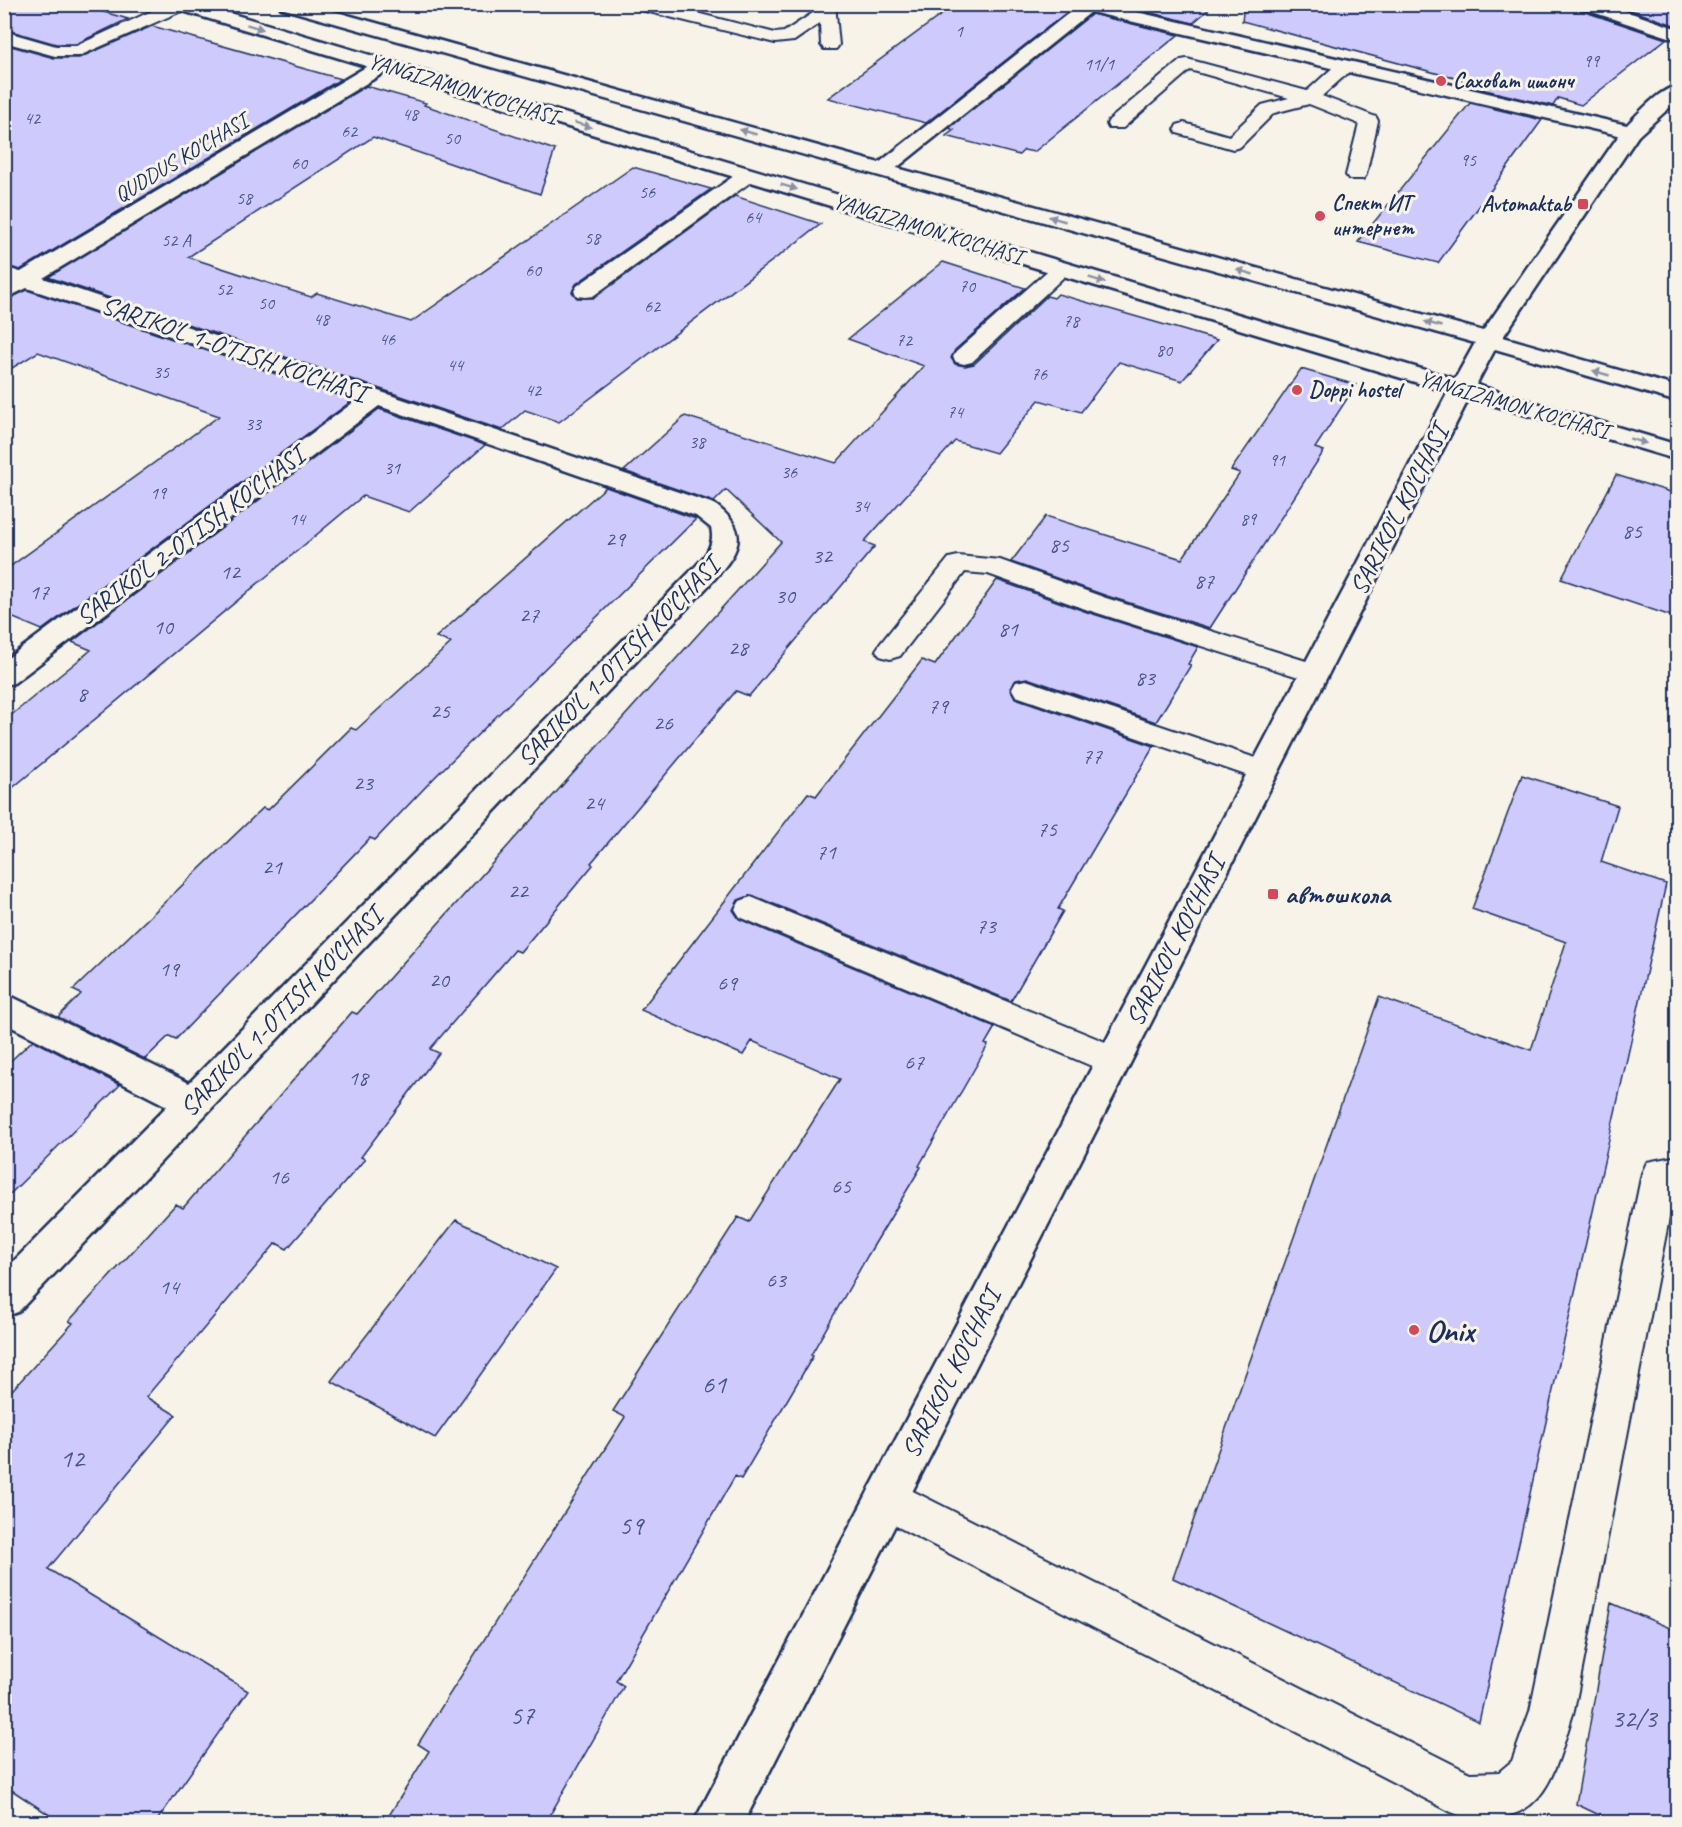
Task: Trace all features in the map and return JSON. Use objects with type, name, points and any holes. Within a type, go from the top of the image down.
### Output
[{"type":"main road","name":"YANGIZAMON KO'CHASI","points":[[287,4],[1489,340],[1677,395]]},
{"type":"main road","points":[[1586,4],[1677,35]]},
{"type":"main road","name":"YANGIZAMON KO'CHASI","points":[[179,5],[1677,453]]},
{"type":"main road","points":[[882,170],[1085,5],[1631,132]]},
{"type":"main road","name":"QUDDUS KO'CHASI","points":[[12,282],[423,42]]},
{"type":"main road","name":"SARIKO'L KO'CHASI","points":[[718,1822],[1461,390],[1489,340],[1631,132],[1677,91]]},
{"type":"main road","name":"SARIKO'L 1-O'TISH KO'CHASI","points":[[4,1299],[699,579],[722,554],[727,541],[718,518],[705,510],[376,397],[12,282]]},
{"type":"main road","name":"SARIKO'L 2-O'TISH KO'CHASI","points":[[4,676],[376,397]]},
{"type":"main road","points":[[4,1007],[194,1103]]},
{"type":"lane","points":[[639,4],[775,38],[788,37],[827,8]]},
{"type":"lane","points":[[4,36],[55,51],[79,51],[179,5]]},
{"type":"lane","points":[[827,8],[830,45]]},
{"type":"lane","points":[[1116,124],[1187,64],[1310,98],[1369,121],[1356,175]]},
{"type":"lane","points":[[1184,129],[1233,143],[1268,109],[1310,98],[1345,66]]},
{"type":"lane","points":[[585,291],[748,175]]},
{"type":"lane","points":[[964,357],[1061,269]]},
{"type":"lane","points":[[890,650],[958,564],[969,564],[991,566],[1097,604],[1315,674]]},
{"type":"lane","points":[[1026,689],[1263,771]]},
{"type":"lane","points":[[751,909],[1113,1060]]},
{"type":"lane","points":[[886,1498],[1467,1796],[1508,1795],[1529,1776],[1552,1711],[1660,1173],[1677,1172]]},
{"type":"building","points":[[4,4],[76,4],[128,19],[76,44],[56,44],[4,29]]},
{"type":"building","points":[[956,4],[1067,4],[1071,9],[926,123],[828,98]]},
{"type":"building","points":[[1114,4],[1215,4],[1193,23]]},
{"type":"building","points":[[1244,4],[1576,4],[1579,10],[1666,39],[1581,105],[1558,98],[1553,106],[1481,89],[1484,86],[1242,21]]},
{"type":"building","points":[[1613,4],[1677,4],[1677,26]]},
{"type":"building","points":[[1092,14],[1178,35],[1034,152],[1024,150],[1019,155],[946,136],[954,130],[949,128]]},
{"type":"building","points":[[152,26],[341,79],[20,270],[4,265],[4,44],[54,58],[79,58]]},
{"type":"building","points":[[366,86],[426,103],[424,105],[555,150],[540,194],[373,137],[188,257],[311,297],[317,293],[411,322],[633,167],[711,189],[576,284],[572,292],[577,298],[594,298],[735,196],[821,224],[559,422],[525,410],[502,430],[48,277]]},
{"type":"building","points":[[1470,103],[1542,120],[1438,263],[1358,242]]},
{"type":"building","points":[[943,262],[1025,288],[955,350],[951,358],[955,364],[965,366],[974,364],[1047,296],[1054,298],[1058,294],[1217,340],[1182,381],[1119,362],[1081,412],[1039,400],[996,453],[955,441],[864,542],[875,546],[749,696],[736,691],[591,863],[593,865],[520,952],[515,950],[430,1049],[439,1053],[361,1157],[365,1159],[287,1249],[276,1243],[146,1397],[176,1415],[48,1569],[248,1691],[156,1822],[60,1822],[4,1785],[4,1399],[73,1323],[69,1321],[176,1204],[183,1208],[352,1012],[357,1014],[781,542],[726,490],[714,502],[624,471],[685,416],[836,463],[924,366],[848,339]]},
{"type":"building","points":[[27,290],[353,400],[42,630],[4,614],[4,571],[219,416],[38,352],[4,373],[4,301]]},
{"type":"building","points":[[1301,369],[1356,385],[1315,448],[1324,451],[1210,628],[1107,596],[1011,562],[1046,516],[1182,559],[1240,473],[1231,470]]},
{"type":"building","points":[[379,409],[485,445],[409,512],[363,496],[4,795],[4,721],[91,650],[72,642]]},
{"type":"building","points":[[1616,475],[1677,494],[1677,618],[1561,579]]},
{"type":"building","points":[[606,487],[696,519],[434,778],[375,840],[370,838],[176,1039],[169,1036],[145,1059],[58,1017],[81,994],[73,990],[263,808],[268,810],[351,728],[356,730],[451,643],[436,637]]},
{"type":"building","points":[[997,580],[1087,612],[1198,647],[1188,664],[1191,665],[1156,722],[1027,678],[1016,680],[1010,688],[1015,698],[1154,746],[1058,909],[1063,911],[1011,1001],[752,895],[738,900],[733,910],[739,919],[995,1027],[985,1044],[988,1045],[919,1166],[921,1167],[868,1255],[811,1355],[813,1356],[741,1479],[735,1476],[616,1681],[624,1686],[546,1822],[385,1822],[429,1751],[418,1744],[625,1417],[613,1411],[738,1217],[749,1222],[840,1079],[752,1041],[743,1055],[641,1010],[808,793],[816,796],[922,660],[935,665]]},
{"type":"building","name":"Onix","points":[[1522,775],[1618,806],[1601,862],[1666,884],[1479,1722],[1173,1578],[1379,997],[1531,1050],[1566,942],[1472,909]]},
{"type":"building","points":[[33,1040],[120,1085],[4,1200],[4,1067]]},
{"type":"building","points":[[456,1220],[556,1269],[435,1438],[331,1381]]},
{"type":"building","points":[[1611,1603],[1677,1631],[1677,1822],[1614,1822],[1576,1804]]},
{"type":"place","name":"Саховат ишонч","points":[[1441,81]]},
{"type":"place","name":"Avtomaktab","points":[[1583,204]]},
{"type":"place","name":"Спект ИТ интернет","points":[[1320,216]]},
{"type":"place","name":"Doppi hostel","points":[[1297,390]]},
{"type":"place","name":"автошкола","points":[[1273,894]]},
{"type":"place","name":"Onix","points":[[1414,1330]]}]
